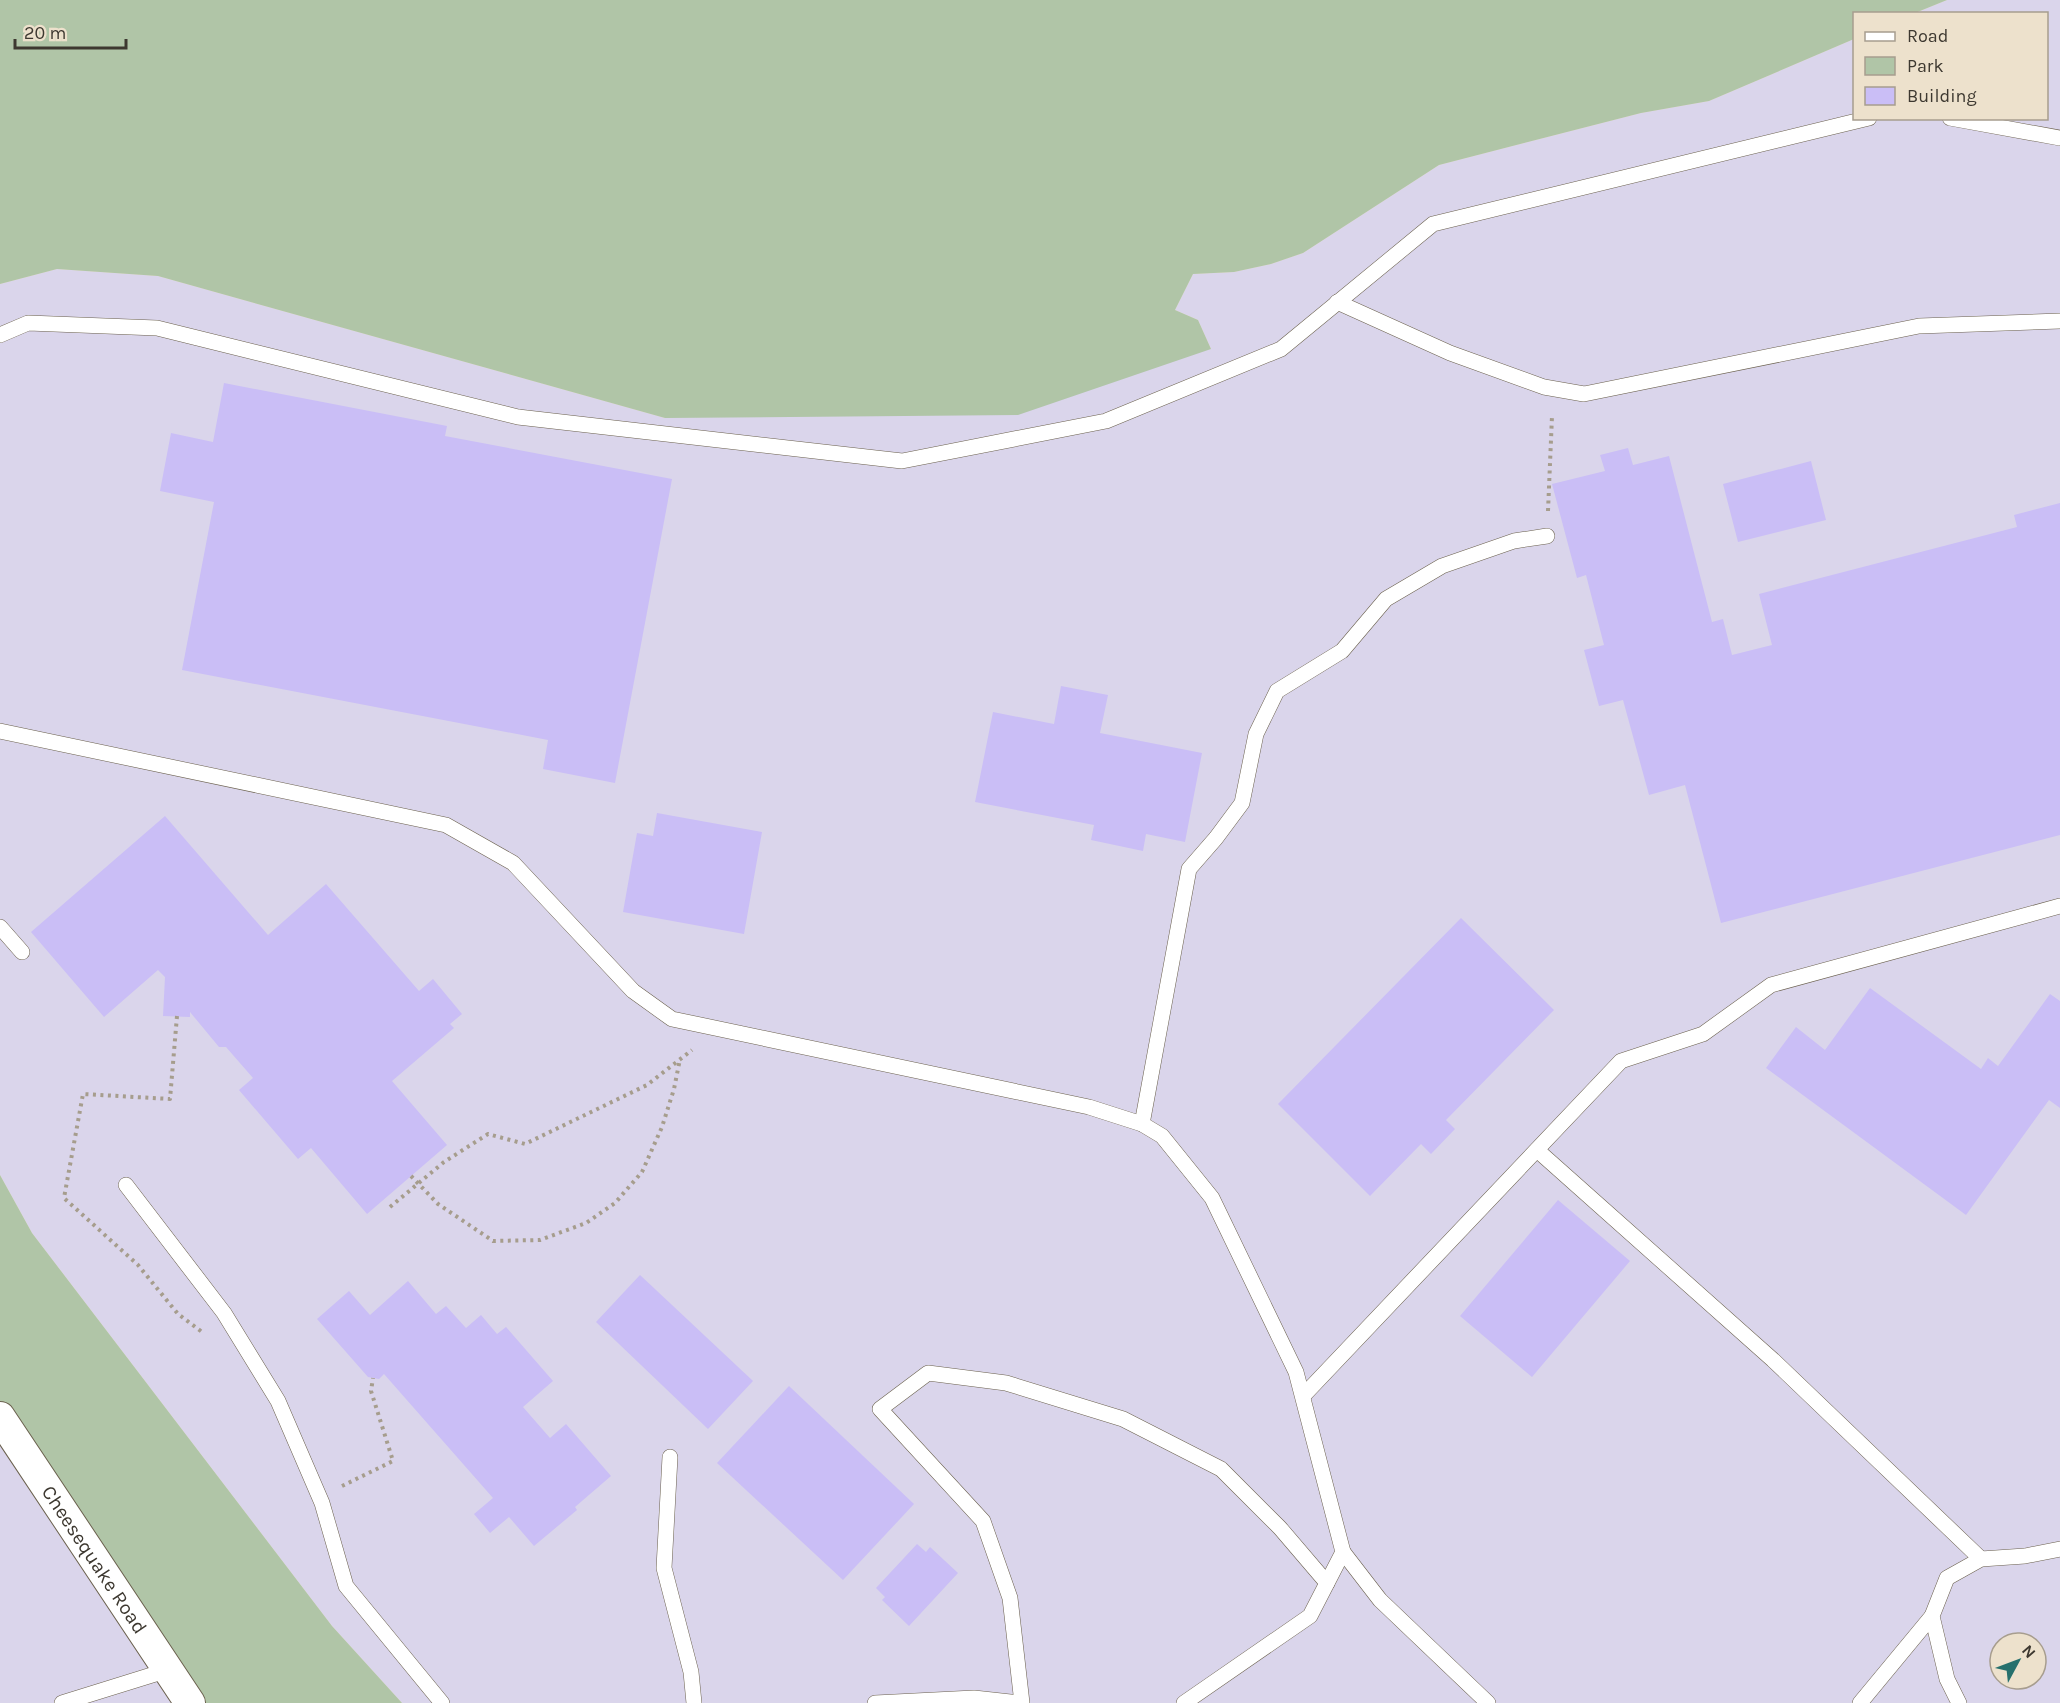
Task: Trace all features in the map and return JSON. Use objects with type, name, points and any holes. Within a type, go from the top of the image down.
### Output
[{"type":"street","name":"Cheesequake Road","points":[[0,1417],[190,1703]]},
{"type":"lane","points":[[0,335],[28,322],[157,328],[518,417],[902,461],[1106,421],[1281,349],[1433,225],[1861,120]]},
{"type":"lane","points":[[1961,120],[2060,138]]},
{"type":"lane","points":[[1337,302],[1450,353],[1544,387],[1584,394],[1919,326],[2060,321]]},
{"type":"lane","points":[[1142,1124],[1189,870],[1242,803],[1256,734],[1277,691],[1342,651],[1386,599],[1442,566],[1514,541],[1547,536]]},
{"type":"lane","points":[[0,731],[446,825],[513,863],[633,991],[672,1019],[1089,1107],[1142,1124],[1162,1136],[1212,1198],[1296,1372],[1343,1552],[1380,1600],[1488,1703]]},
{"type":"lane","points":[[1303,1396],[1621,1061],[1703,1034],[1771,985],[2060,906]]},
{"type":"lane","points":[[0,927],[22,952]]},
{"type":"lane","points":[[1537,1150],[1773,1360],[1981,1559]]},
{"type":"lane","points":[[126,1185],[224,1313],[278,1401],[322,1503],[346,1586],[442,1703]]},
{"type":"lane","points":[[875,1703],[974,1698],[1020,1703],[1010,1598],[983,1521],[880,1408],[928,1373],[1006,1383],[1123,1419],[1221,1469],[1280,1528],[1327,1583]]},
{"type":"lane","points":[[670,1457],[664,1568],[691,1672],[694,1703]]},
{"type":"lane","points":[[1860,1703],[1932,1616],[1947,1578],[1981,1559],[2025,1556],[2060,1550]]},
{"type":"lane","points":[[1184,1703],[1310,1616],[1343,1552]]},
{"type":"lane","points":[[1932,1616],[1947,1679],[1959,1703]]},
{"type":"lane","points":[[62,1703],[168,1670]]},
{"type":"path","points":[[1547,536],[1553,388]]},
{"type":"path","points":[[390,1207],[444,1162],[488,1134],[525,1144],[646,1085],[719,1029]]},
{"type":"path","points":[[411,1176],[438,1204],[493,1241],[540,1240],[586,1223],[615,1203],[642,1172],[662,1127],[674,1089],[680,1059]]},
{"type":"path","points":[[339,1488],[393,1461],[371,1391],[373,1378]]},
{"type":"shaded area","points":[[1947,0],[2060,0],[2060,1703],[402,1703],[332,1626],[32,1233],[0,1175],[0,284],[57,269],[158,276],[665,418],[1211,349],[1198,320],[1175,310],[1193,274],[1234,272],[1271,264],[1303,253],[1439,165],[1641,113],[1709,101],[1853,39],[1853,120],[2048,120],[2048,12],[1917,12]]},
{"type":"shaded area","points":[[0,1417],[190,1703],[0,1703]]},
{"type":"green space","points":[[0,0],[1947,0],[1917,12],[1853,12],[1853,39],[1709,101],[1641,113],[1439,165],[1303,253],[1271,264],[1234,272],[1193,274],[1175,310],[1198,320],[1211,349],[1018,415],[665,418],[158,276],[57,269],[0,284]]},
{"type":"green space","points":[[0,1175],[32,1233],[332,1626],[402,1703],[190,1703],[0,1417]]},
{"type":"building","points":[[224,383],[447,426],[445,436],[672,479],[615,783],[543,769],[548,740],[182,670],[214,502],[160,491],[171,433],[213,442]]},
{"type":"building","points":[[1628,448],[1633,465],[1669,456],[1712,622],[1723,619],[1732,655],[1772,645],[1759,594],[2017,527],[2014,515],[2060,503],[2060,835],[1721,923],[1685,785],[1649,795],[1623,700],[1599,706],[1584,650],[1604,645],[1586,575],[1577,578],[1552,484],[1605,471],[1600,455]]},
{"type":"building","points":[[1811,461],[1826,520],[1738,542],[1723,484]]},
{"type":"building","points":[[1061,686],[1108,695],[1100,733],[1202,753],[1185,842],[1146,834],[1143,851],[1091,840],[1094,825],[975,802],[993,712],[1054,724]]},
{"type":"building","points":[[657,813],[762,832],[744,934],[623,912],[637,833],[653,836]]},
{"type":"building","points":[[165,816],[268,935],[326,884],[419,991],[433,979],[462,1014],[450,1024],[454,1028],[392,1081],[447,1145],[367,1214],[311,1148],[298,1159],[239,1090],[253,1078],[226,1047],[219,1047],[190,1012],[190,1017],[163,1016],[165,977],[158,970],[104,1017],[31,932]]},
{"type":"building","points":[[1461,918],[1554,1010],[1446,1120],[1455,1129],[1431,1154],[1421,1144],[1370,1196],[1278,1104]]},
{"type":"building","points":[[1870,988],[1981,1069],[1988,1058],[1998,1066],[2050,994],[2060,1001],[2060,1108],[2049,1100],[1966,1215],[1766,1068],[1796,1027],[1825,1050]]},
{"type":"building","points":[[1558,1200],[1630,1261],[1532,1377],[1460,1316]]},
{"type":"building","points":[[640,1275],[753,1381],[708,1429],[596,1322]]},
{"type":"building","points":[[408,1281],[436,1314],[446,1306],[466,1328],[481,1315],[497,1334],[506,1327],[553,1381],[523,1407],[550,1438],[566,1424],[611,1476],[575,1507],[577,1510],[534,1546],[509,1517],[490,1533],[474,1514],[493,1498],[384,1374],[379,1379],[368,1377],[317,1319],[349,1291],[370,1315]]},
{"type":"building","points":[[789,1386],[914,1504],[843,1580],[717,1463]]},
{"type":"building","points":[[917,1544],[926,1552],[930,1547],[958,1573],[909,1626],[882,1600],[885,1597],[876,1588]]}]
